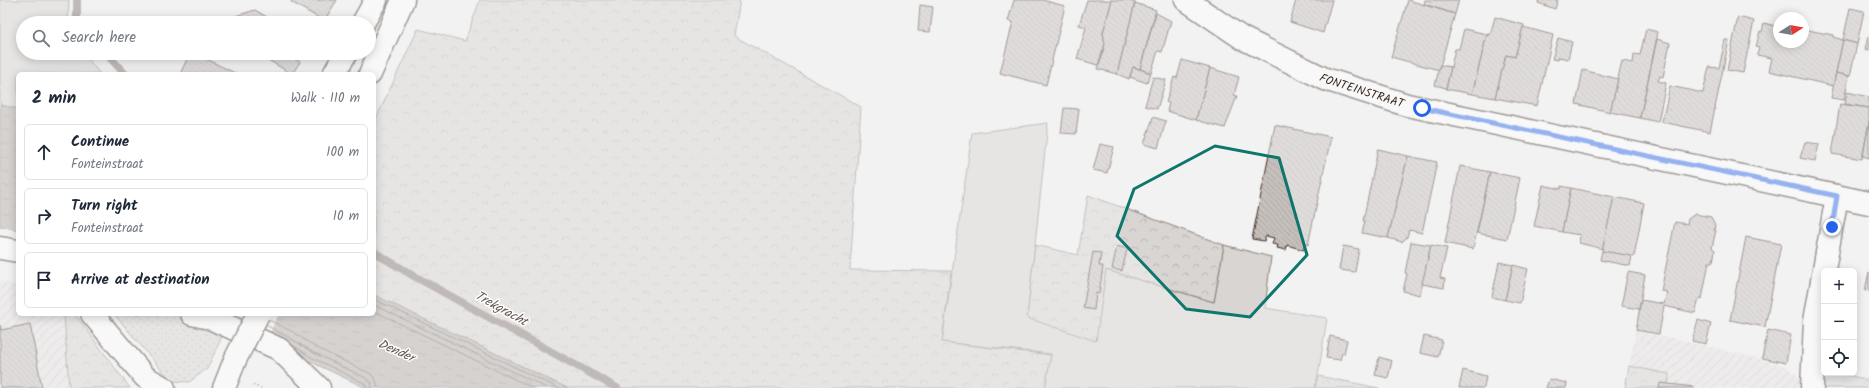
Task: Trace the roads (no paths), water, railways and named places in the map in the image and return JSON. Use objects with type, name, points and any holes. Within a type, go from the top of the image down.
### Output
[{"type":"street","points":[[367,16],[376,0]]},
{"type":"street","points":[[371,72],[403,0]]},
{"type":"street","name":"FONTEINSTRAAT","points":[[1186,0],[1242,38],[1325,78],[1407,105],[1869,203]]},
{"type":"street","points":[[335,72],[342,60]]},
{"type":"street","points":[[1812,388],[1815,321],[1837,196]]},
{"type":"street","points":[[0,248],[16,252]]},
{"type":"street","points":[[94,316],[144,377],[164,388]]},
{"type":"street","points":[[201,316],[210,318],[278,350],[319,388]]},
{"type":"street","points":[[224,388],[235,360],[257,316]]},
{"type":"water","points":[[0,105],[16,109],[16,230],[0,226]]},
{"type":"water","name":"Dender","points":[[376,296],[567,388],[366,388],[309,361],[286,345],[229,316],[376,316]]},
{"type":"waterway","name":"Trekgracht","points":[[77,0],[77,16]]},
{"type":"waterway","name":"Trekgracht","points":[[112,60],[123,72]]},
{"type":"waterway","name":"Trekgracht","points":[[376,253],[414,276],[617,388]]}]
